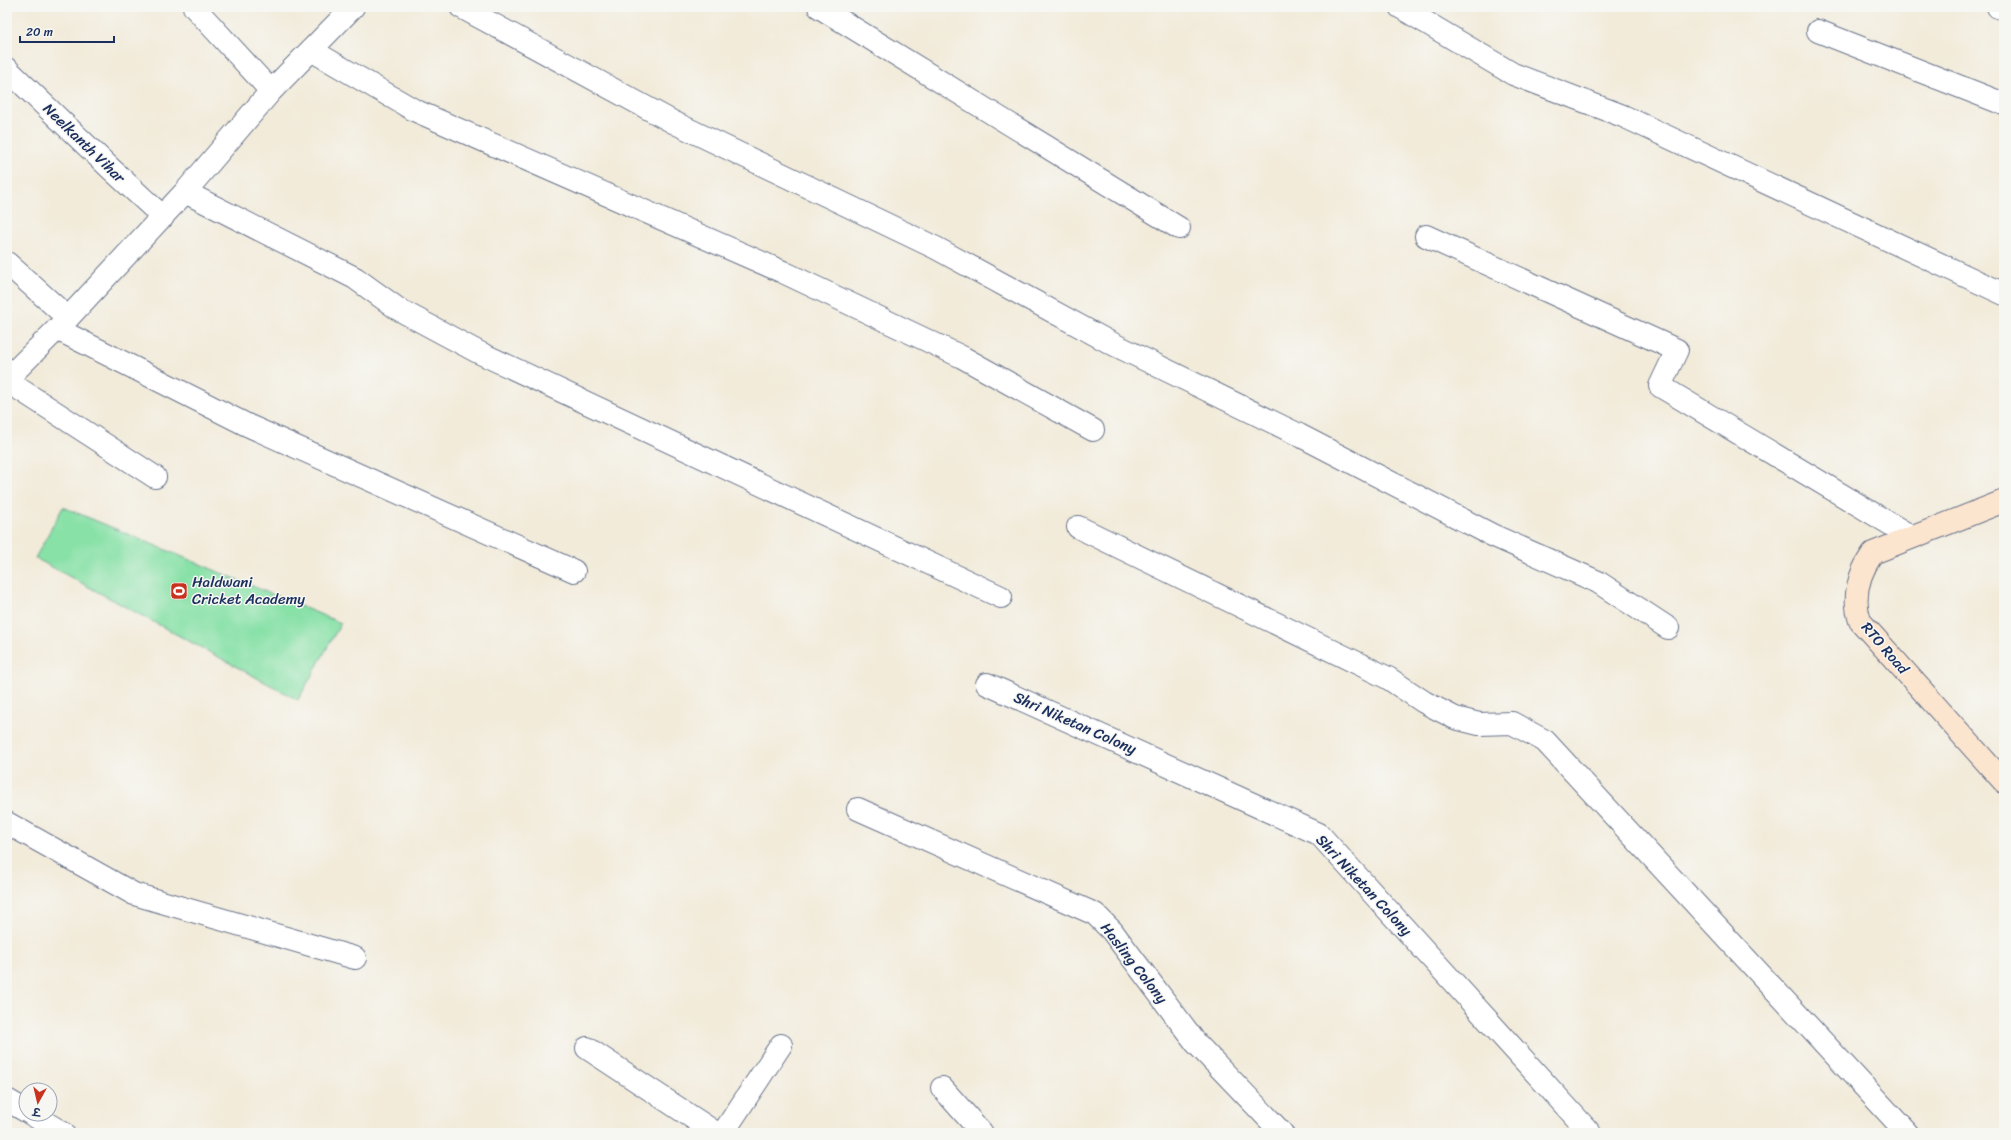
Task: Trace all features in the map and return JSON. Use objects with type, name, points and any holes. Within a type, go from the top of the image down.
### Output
[{"type":"street","points":[[194,7],[270,91]]},
{"type":"street","points":[[155,477],[7,380],[63,324],[186,192],[270,91],[353,7]]},
{"type":"street","points":[[460,7],[673,122],[936,248],[1109,342],[1299,435],[1492,535],[1598,582],[1668,628]]},
{"type":"street","points":[[819,7],[1179,228]]},
{"type":"street","points":[[1400,7],[1513,74],[1623,116],[2004,294]]},
{"type":"street","points":[[1998,7],[2004,9]]},
{"type":"street","points":[[1818,30],[2004,104]]},
{"type":"street","points":[[311,50],[414,110],[783,272],[962,357],[1093,430]]},
{"type":"street","name":"Neelkanth Vihar","points":[[7,69],[163,217]]},
{"type":"street","points":[[186,192],[355,278],[398,309],[478,352],[1001,597]]},
{"type":"street","points":[[1426,236],[1677,350],[1660,386],[1912,537]]},
{"type":"street","points":[[7,263],[63,324],[247,425],[574,571]]},
{"type":"street","name":"RTO Road","points":[[2004,501],[1873,553],[1864,566],[1856,600],[1860,621],[2004,782]]},
{"type":"street","points":[[1078,528],[1388,678],[1424,702],[1455,718],[1479,724],[1512,723],[1546,742],[1907,1133]]},
{"type":"street","name":"Shri Niketan Colony","points":[[987,684],[1319,834],[1590,1133]]},
{"type":"street","name":"Hasling Colony","points":[[858,809],[1095,914],[1112,931],[1196,1043],[1282,1133]]},
{"type":"street","points":[[7,823],[134,894],[355,958]]},
{"type":"street","points":[[724,1133],[781,1045]]},
{"type":"street","points":[[587,1048],[716,1133]]},
{"type":"street","points":[[942,1088],[982,1133]]},
{"type":"street","points":[[7,1100],[18,1106]]},
{"type":"street","points":[[44,1122],[63,1133]]},
{"type":"green space","name":"Haldwani Cricket Academy","points":[[63,507],[341,623],[298,700],[35,558]]},
{"type":"place","name":"Haldwani Cricket Academy","points":[[179,591]]}]
